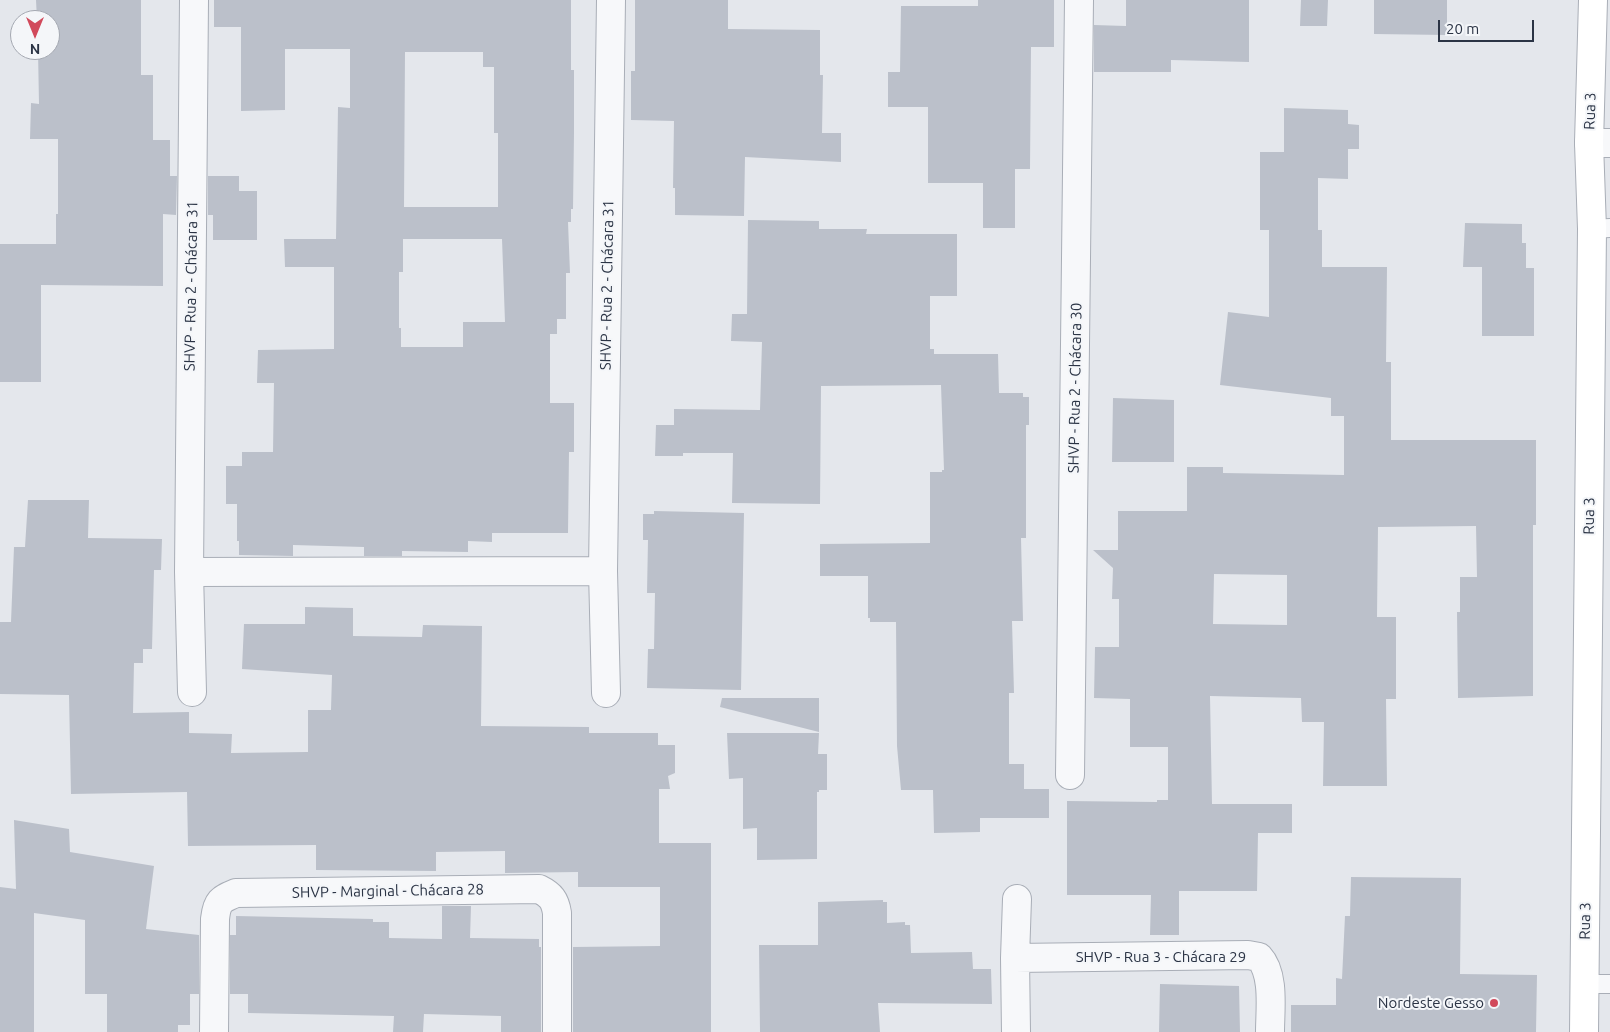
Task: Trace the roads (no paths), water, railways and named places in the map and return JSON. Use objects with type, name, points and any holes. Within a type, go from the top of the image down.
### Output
[{"type":"main road","name":"Rua 3","points":[[1584,1032],[1597,984],[1601,229],[1600,143],[1593,0]]},
{"type":"street","name":"SHVP - Rua 2 - Chácara 31","points":[[192,692],[189,572],[194,0]]},
{"type":"street","name":"SHVP - Rua 2 - Chácara 31","points":[[606,693],[603,570],[612,0]]},
{"type":"street","name":"SHVP - Rua 2 - Chácara 30","points":[[1070,775],[1079,0]]},
{"type":"street","points":[[189,572],[603,570]]},
{"type":"street","name":"SHVP - Marginal - Chácara 28","points":[[214,1032],[215,918],[216,907],[222,898],[236,892],[539,889],[555,901],[557,913],[556,1032]]},
{"type":"street","points":[[1016,1032],[1015,958],[1017,899]]},
{"type":"street","name":"SHVP - Rua 3 - Chácara 29","points":[[1015,958],[1248,955],[1259,957],[1268,970],[1270,980],[1270,1032]]},
{"type":"place","name":"Nordeste Gesso","points":[[1494,1003]]}]
